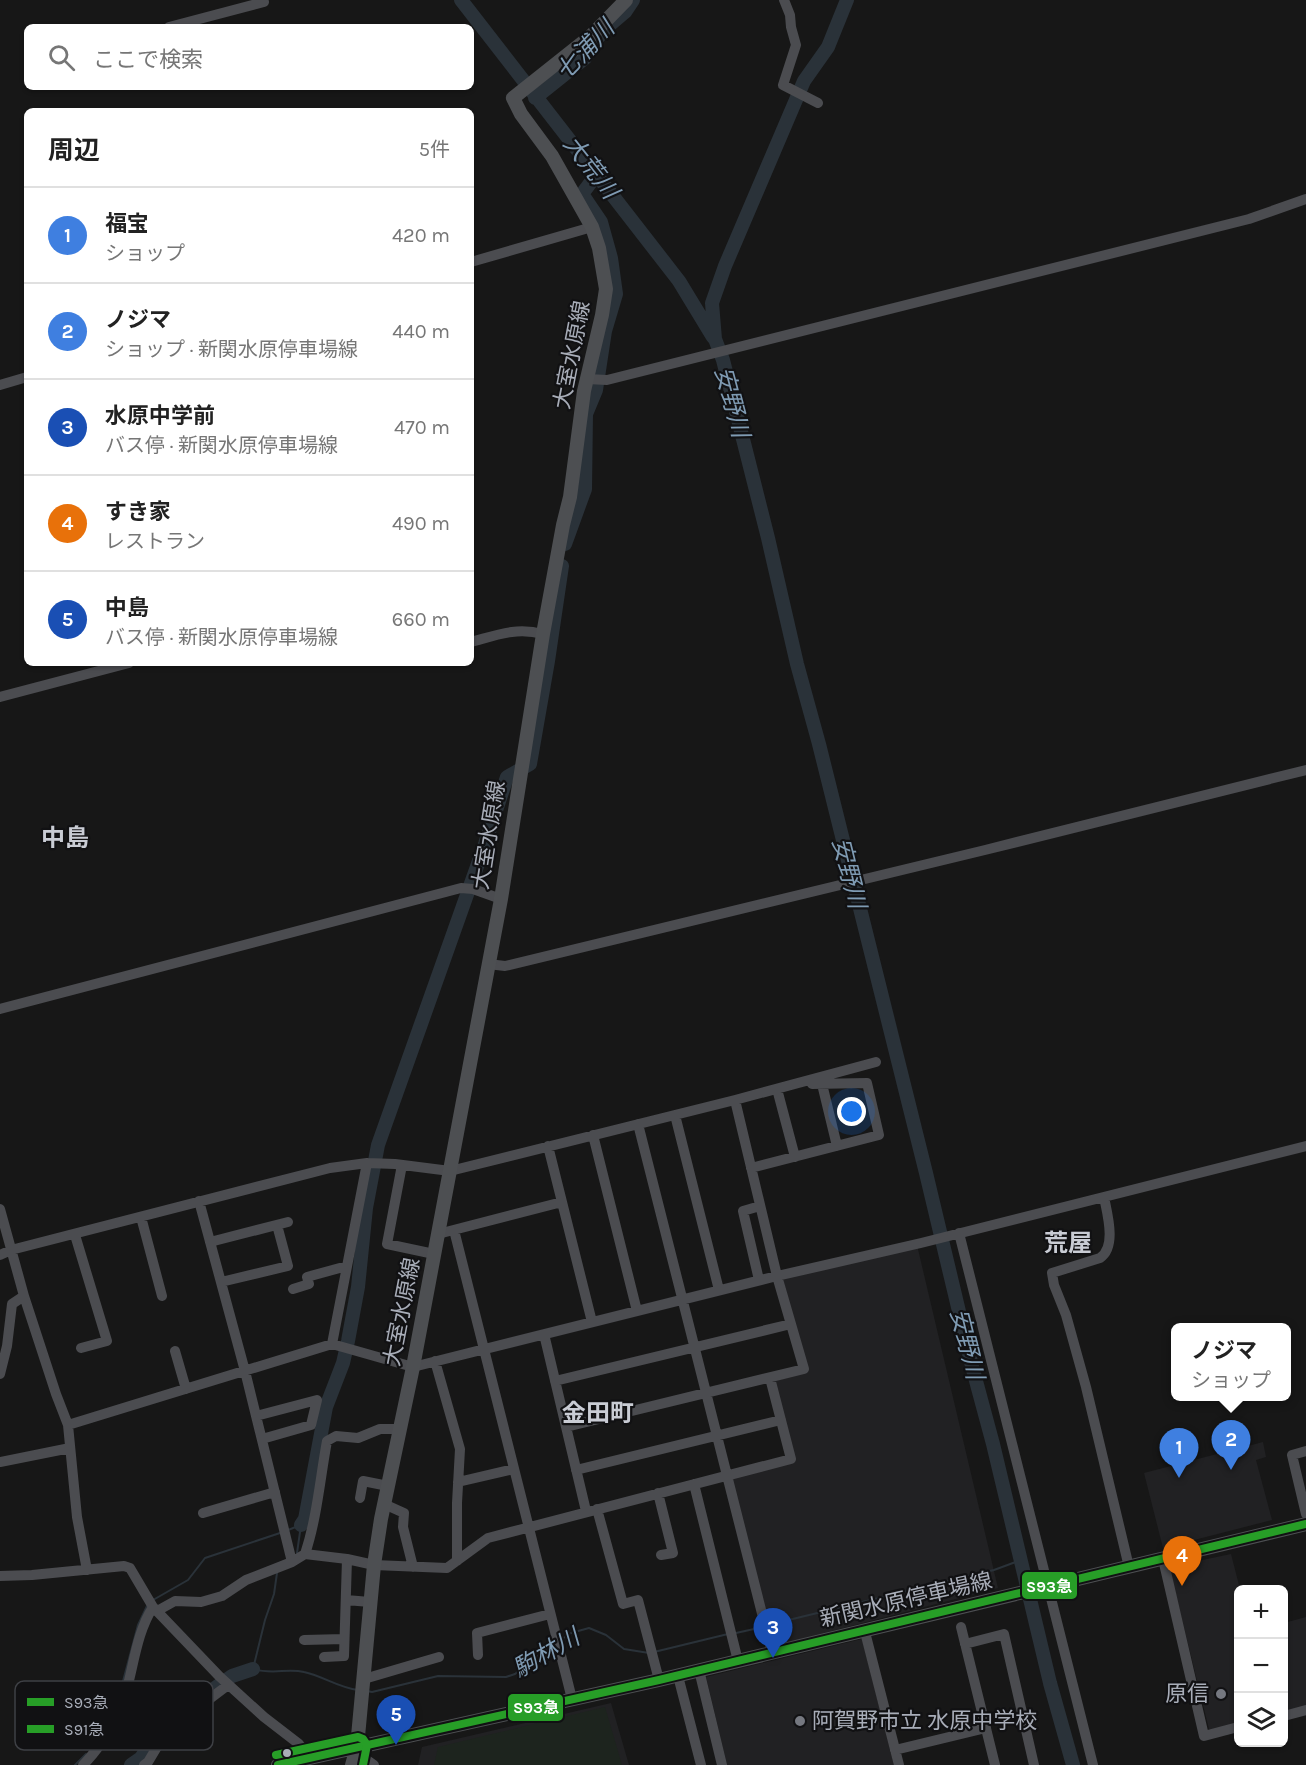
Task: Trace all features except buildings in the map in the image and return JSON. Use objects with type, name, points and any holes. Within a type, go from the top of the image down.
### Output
[{"type":"main road","name":"大室水原線","points":[[357,1747],[374,1565],[387,1486],[413,1367],[501,899],[543,634],[593,379],[606,289],[599,248],[592,227],[552,156],[521,114],[513,98],[591,36],[626,0]]},
{"type":"main road","name":"新関水原停車場線","points":[[278,1765],[678,1676],[1306,1524]]},
{"type":"main road","points":[[352,1765],[357,1747]]},
{"type":"street","points":[[784,0],[790,15],[796,45],[783,85],[816,101]]},
{"type":"street","points":[[180,24],[264,2]]},
{"type":"street","points":[[593,379],[703,356],[1249,219],[1306,199]]},
{"type":"street","points":[[474,261],[592,227]]},
{"type":"street","points":[[0,385],[24,378]]},
{"type":"street","points":[[474,641],[508,632],[526,630],[543,634]]},
{"type":"street","points":[[0,697],[118,666]]},
{"type":"street","points":[[488,964],[506,966],[1306,770]]},
{"type":"street","points":[[0,1009],[461,888],[501,899]]},
{"type":"street","points":[[0,1255],[11,1250],[330,1168],[367,1162],[450,1171],[735,1100],[876,1062]]},
{"type":"street","points":[[751,1168],[879,1135],[867,1083],[797,1084]]},
{"type":"street","points":[[822,1084],[837,1146]]},
{"type":"street","points":[[777,1089],[795,1157]]},
{"type":"street","points":[[566,1427],[804,1370],[777,1276],[735,1100]]},
{"type":"street","points":[[675,1115],[718,1290]]},
{"type":"street","points":[[638,1124],[772,1653]]},
{"type":"street","points":[[593,1135],[637,1311]]},
{"type":"street","points":[[548,1146],[592,1322]]},
{"type":"street","points":[[68,1425],[332,1344],[413,1367],[1306,1146]]},
{"type":"street","points":[[332,1344],[367,1162]]},
{"type":"street","points":[[402,1165],[387,1244],[434,1254]]},
{"type":"street","points":[[1104,1197],[1110,1231],[1105,1254],[1100,1258],[1052,1273],[1086,1387],[1129,1567]]},
{"type":"street","points":[[199,1201],[292,1562]]},
{"type":"street","points":[[438,1234],[562,1202]]},
{"type":"street","points":[[759,1280],[743,1211],[760,1206]]},
{"type":"street","points":[[0,1209],[24,1296],[68,1425],[77,1517],[87,1570]]},
{"type":"street","points":[[141,1217],[162,1296]]},
{"type":"street","points":[[210,1242],[282,1224],[288,1266],[221,1282]]},
{"type":"street","points":[[454,1230],[572,1699]]},
{"type":"street","points":[[958,1233],[1093,1765]]},
{"type":"street","points":[[75,1235],[107,1341],[81,1348]]},
{"type":"street","points":[[293,1289],[309,1284],[307,1277],[347,1266]]},
{"type":"street","points":[[0,1374],[7,1346],[12,1304],[24,1296]]},
{"type":"street","points":[[555,1381],[791,1324]]},
{"type":"street","points":[[544,1334],[586,1511]]},
{"type":"street","points":[[175,1351],[186,1389]]},
{"type":"street","points":[[435,1361],[460,1449],[457,1561]]},
{"type":"street","points":[[128,1681],[144,1622],[155,1609],[175,1601],[201,1602],[222,1596],[246,1580],[292,1562],[305,1554],[347,1558],[374,1565],[447,1568],[488,1538],[791,1459],[770,1378]]},
{"type":"street","points":[[256,1416],[317,1400],[311,1425],[262,1439]]},
{"type":"street","points":[[576,1470],[781,1420]]},
{"type":"street","points":[[305,1554],[314,1526],[314,1511],[327,1441],[336,1436],[358,1438],[380,1429],[400,1429]]},
{"type":"street","points":[[0,1462],[70,1448]]},
{"type":"street","points":[[1306,1451],[1292,1455],[1306,1514]]},
{"type":"street","points":[[458,1482],[514,1469]]},
{"type":"street","points":[[360,1498],[363,1481],[387,1486]]},
{"type":"street","points":[[694,1484],[738,1661]]},
{"type":"street","points":[[203,1513],[275,1492]]},
{"type":"street","points":[[658,1493],[672,1553],[661,1555]]},
{"type":"street","points":[[384,1504],[404,1513],[403,1527],[413,1567]]},
{"type":"street","points":[[597,1509],[622,1604],[638,1600],[659,1680]]},
{"type":"street","points":[[324,1657],[344,1656],[347,1558]]},
{"type":"street","points":[[1163,1558],[1204,1736],[1234,1728]]},
{"type":"street","points":[[0,1576],[124,1566],[130,1568],[155,1609],[228,1685],[299,1744],[310,1758]]},
{"type":"street","points":[[346,1600],[370,1602]]},
{"type":"street","points":[[478,1655],[477,1633],[550,1614]]},
{"type":"street","points":[[961,1627],[995,1765]]},
{"type":"street","points":[[865,1632],[899,1765]]},
{"type":"street","points":[[965,1644],[1004,1634],[1034,1765]]},
{"type":"street","points":[[304,1640],[344,1639]]},
{"type":"street","points":[[344,1652],[366,1654]]},
{"type":"street","points":[[364,1678],[439,1657]]},
{"type":"street","points":[[699,1670],[722,1765]]},
{"type":"street","points":[[678,1676],[702,1765]]},
{"type":"street","points":[[213,1696],[228,1685]]},
{"type":"street","points":[[1288,1715],[1306,1710]]},
{"type":"street","points":[[895,1750],[986,1728]]},
{"type":"street","points":[[357,1747],[374,1765]]},
{"type":"street","points":[[83,1765],[97,1750]]},
{"type":"street","points":[[144,1765],[155,1750]]},
{"type":"shaded area","points":[[917,1245],[998,1588],[774,1646],[730,1477],[795,1461],[774,1381],[807,1372],[783,1279]]},
{"type":"shaded area","points":[[1263,1442],[1266,1457],[1256,1460],[1272,1520],[1163,1548],[1144,1473]]},
{"type":"shaded area","points":[[1231,1554],[1239,1585],[1234,1585],[1234,1726],[1213,1731],[1209,1729],[1169,1567]]},
{"type":"shaded area","points":[[1306,1617],[1306,1708],[1288,1713],[1288,1639],[1288,1622]]},
{"type":"shaded area","name":"阿賀野市立 水原中学校","points":[[862,1639],[894,1765],[727,1765],[706,1677]]},
{"type":"shaded area","points":[[611,1703],[629,1765],[418,1765],[422,1747]]},
{"type":"shaded area","points":[[605,1707],[622,1765],[434,1765],[438,1747]]},
{"type":"waterway","name":"大荒川","points":[[461,0],[679,281],[713,337]]},
{"type":"waterway","name":"七浦川","points":[[535,98],[585,58],[591,46],[605,29],[625,12],[633,0]]},
{"type":"waterway","name":"安野川","points":[[847,0],[828,47],[804,81],[725,266],[712,303],[715,339],[723,360],[768,538],[797,664],[926,1173],[1050,1683],[1073,1765]]},
{"type":"waterway","points":[[565,544],[585,489],[586,414],[596,390],[605,331],[616,294],[611,258],[601,222],[582,194],[597,174]]},
{"type":"waterway","points":[[301,1525],[305,1519],[326,1407],[343,1363],[348,1341],[358,1287],[366,1208],[378,1145],[507,777],[530,764],[562,566]]},
{"type":"waterway","points":[[288,1530],[301,1525],[297,1553]]},
{"type":"waterway","points":[[153,1600],[188,1580],[205,1558],[280,1533]]},
{"type":"waterway","name":"駒林川","points":[[768,1625],[994,1570],[1021,1560]]},
{"type":"waterway","name":"駒林川","points":[[277,1573],[274,1594],[253,1669],[304,1672],[358,1690]]},
{"type":"waterway","points":[[123,1681],[138,1625],[147,1606]]},
{"type":"waterway","name":"駒林川","points":[[736,1633],[763,1627]]},
{"type":"waterway","name":"駒林川","points":[[562,1639],[571,1633],[589,1628],[606,1635],[624,1649],[649,1653]]},
{"type":"waterway","name":"駒林川","points":[[654,1652],[728,1634]]},
{"type":"waterway","name":"駒林川","points":[[367,1691],[372,1692],[438,1676],[506,1677],[515,1674],[554,1643]]},
{"type":"waterway","name":"駒林川","points":[[213,1690],[232,1676],[253,1669]]},
{"type":"waterway","name":"駒林川","points":[[131,1765],[141,1758],[146,1750]]},
{"type":"waterway","points":[[75,1765],[86,1754]]},
{"type":"transit line","name":"S93急","points":[[278,1765],[659,1680],[1306,1524]]},
{"type":"transit line","name":"S91急","points":[[276,1755],[358,1737],[363,1739],[367,1745],[363,1765]]},
{"type":"place","name":"ノジマ","points":[[1231,1470]]},
{"type":"place","name":"福宝","points":[[1179,1478]]},
{"type":"place","name":"すき家","points":[[1182,1586]]},
{"type":"place","name":"水原中学前","points":[[773,1658]]},
{"type":"place","name":"原信","points":[[1221,1694]]},
{"type":"place","name":"阿賀野市立 水原中学校","points":[[800,1721]]},
{"type":"place","name":"中島","points":[[396,1745]]},
{"type":"district","name":"中島","points":[[65,838]]},
{"type":"district","name":"荒屋","points":[[1068,1243]]},
{"type":"district","name":"金田町","points":[[598,1413]]}]
